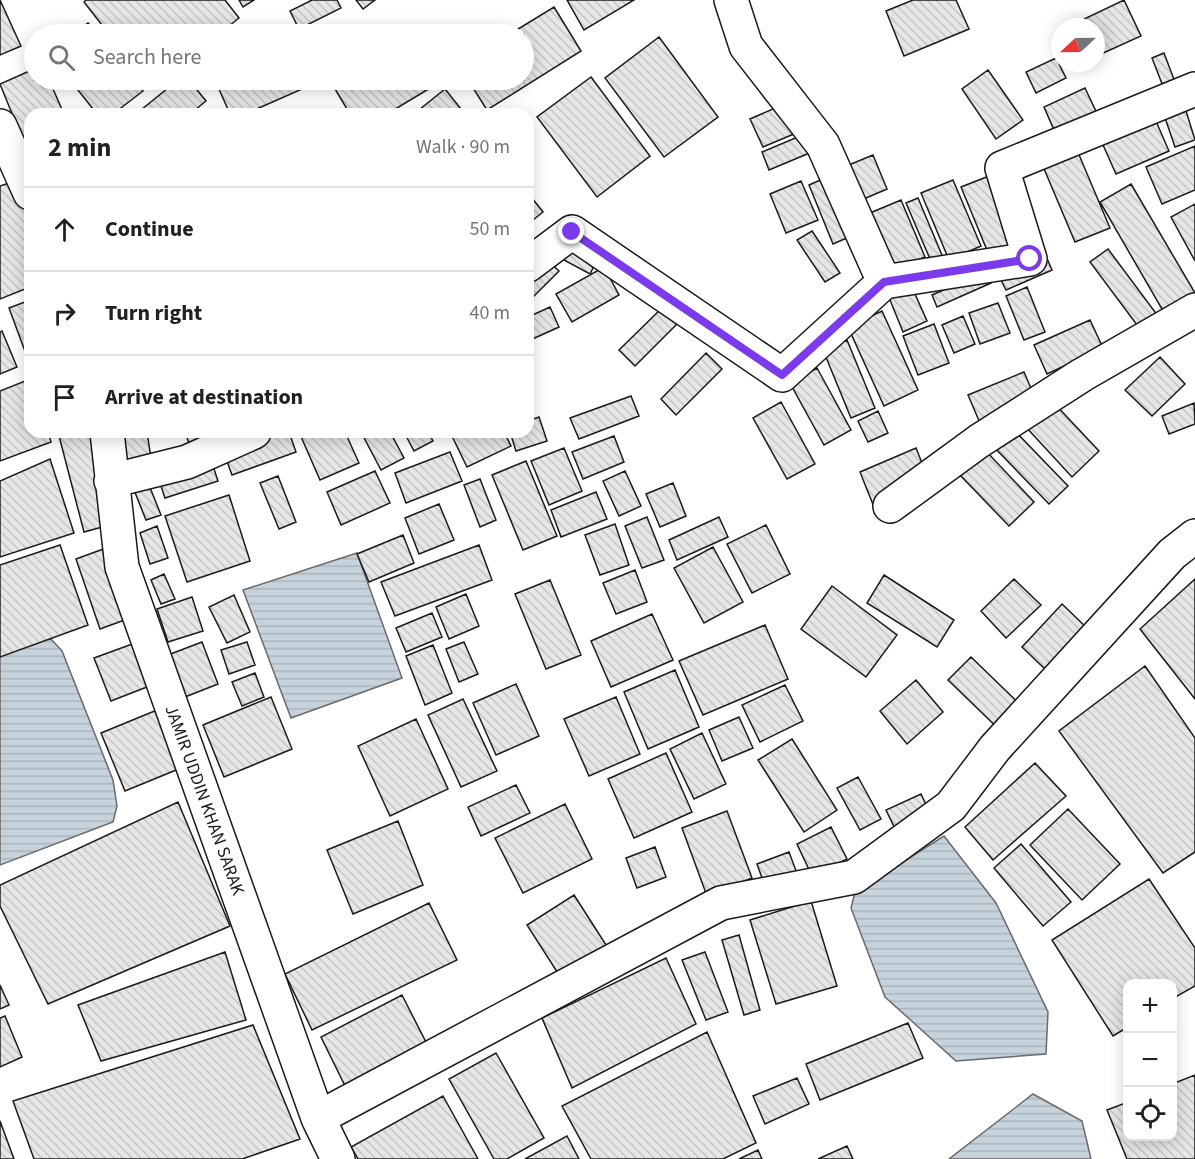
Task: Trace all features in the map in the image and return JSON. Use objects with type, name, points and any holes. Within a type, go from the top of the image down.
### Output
[{"type":"street","points":[[730,0],[747,46],[823,145],[884,282]]},
{"type":"street","points":[[534,260],[572,232],[782,375],[884,282],[1030,259],[1002,168],[1195,89]]},
{"type":"street","points":[[0,127],[24,180]]},
{"type":"street","points":[[890,507],[998,429],[1082,375],[1195,310]]},
{"type":"street","name":"JAMIR UDDIN KHAN SARAK","points":[[107,438],[122,567],[318,1118],[338,1159]]},
{"type":"street","points":[[111,481],[187,462],[241,438]]},
{"type":"street","points":[[318,1118],[721,903],[854,876],[951,806],[1011,730],[1172,554],[1195,536]]},
{"type":"shaded area","points":[[357,553],[402,678],[291,718],[243,590]]},
{"type":"shaded area","points":[[34,638],[51,639],[62,651],[113,780],[117,806],[113,822],[0,865],[0,653]]},
{"type":"shaded area","points":[[944,836],[996,903],[1048,1012],[1046,1054],[956,1061],[885,997],[851,908],[855,892]]},
{"type":"shaded area","points":[[1033,1094],[1082,1121],[1091,1159],[949,1159]]},
{"type":"building","points":[[0,0],[21,46],[0,55]]},
{"type":"building","points":[[86,0],[225,0],[239,18],[232,24],[101,24],[84,2]]},
{"type":"building","points":[[239,0],[254,0],[243,7]]},
{"type":"building","points":[[312,0],[337,0],[341,8],[309,24],[296,24],[290,11]]},
{"type":"building","points":[[356,0],[375,0],[363,9]]},
{"type":"building","points":[[567,0],[634,0],[584,30]]},
{"type":"building","points":[[913,0],[956,0],[969,29],[904,56],[886,11]]},
{"type":"building","points":[[1124,0],[1141,36],[1105,52],[1105,18],[1086,18]]},
{"type":"building","points":[[554,7],[581,51],[534,80],[534,24],[526,24]]},
{"type":"building","points":[[659,37],[718,117],[664,157],[605,78]]},
{"type":"building","points":[[1164,53],[1178,90],[1166,94],[1152,58]]},
{"type":"building","points":[[1051,60],[1051,72],[1063,72],[1066,78],[1036,93],[1026,72]]},
{"type":"building","points":[[988,70],[1023,120],[996,139],[962,89]]},
{"type":"building","points":[[24,73],[24,90],[53,90],[61,108],[24,108],[24,143],[0,84]]},
{"type":"building","points":[[591,77],[650,156],[597,197],[537,117]]},
{"type":"building","points":[[1085,88],[1100,120],[1058,139],[1044,107]]},
{"type":"building","points":[[78,90],[143,91],[121,108],[92,108]]},
{"type":"building","points":[[166,90],[197,90],[206,101],[197,108],[143,108]]},
{"type":"building","points":[[219,90],[300,90],[259,108],[227,108]]},
{"type":"building","points":[[336,90],[427,90],[397,108],[346,108]]},
{"type":"building","points":[[446,90],[460,108],[421,108]]},
{"type":"building","points":[[474,90],[519,90],[490,108],[486,108]]},
{"type":"building","points":[[1183,101],[1195,140],[1175,147],[1162,109]]},
{"type":"building","points":[[789,102],[801,131],[763,147],[750,119]]},
{"type":"building","points":[[1152,112],[1169,151],[1116,174],[1099,136]]},
{"type":"building","points":[[812,131],[819,149],[769,170],[762,152]]},
{"type":"building","points":[[1195,146],[1195,190],[1162,204],[1146,167]]},
{"type":"building","points":[[1077,150],[1110,228],[1075,242],[1042,164]]},
{"type":"building","points":[[873,155],[887,189],[859,201],[844,167]]},
{"type":"building","points":[[832,175],[856,234],[833,244],[809,185]]},
{"type":"building","points":[[989,176],[1017,244],[989,255],[961,187]]},
{"type":"building","points":[[953,180],[981,246],[949,260],[921,193]]},
{"type":"building","points":[[15,181],[24,205],[24,289],[0,299],[0,186]]},
{"type":"building","points":[[801,181],[818,220],[786,233],[770,194]]},
{"type":"building","points":[[1131,184],[1195,293],[1195,299],[1166,316],[1100,202]]},
{"type":"building","points":[[918,198],[944,260],[933,266],[906,203]]},
{"type":"building","points":[[901,200],[925,257],[894,270],[870,213]]},
{"type":"building","points":[[534,201],[543,212],[534,219]]},
{"type":"building","points":[[1195,204],[1195,261],[1171,217]]},
{"type":"building","points":[[812,231],[840,273],[825,282],[797,240]]},
{"type":"building","points":[[571,241],[599,256],[590,274],[562,259]]},
{"type":"building","points":[[1108,249],[1158,316],[1140,329],[1090,262]]},
{"type":"building","points":[[543,256],[559,271],[534,296],[534,265]]},
{"type":"building","points":[[1046,256],[1052,270],[1006,290],[999,276]]},
{"type":"building","points":[[604,267],[619,295],[572,322],[556,294]]},
{"type":"building","points":[[987,271],[991,283],[937,307],[932,295]]},
{"type":"building","points":[[911,285],[927,321],[903,332],[888,295]]},
{"type":"building","points":[[1027,287],[1045,332],[1024,340],[1006,296]]},
{"type":"building","points":[[24,302],[24,349],[9,308]]},
{"type":"building","points":[[998,303],[1010,333],[980,344],[969,313]]},
{"type":"building","points":[[665,305],[681,320],[635,366],[619,350]]},
{"type":"building","points":[[550,307],[559,327],[534,338],[534,314]]},
{"type":"building","points":[[882,311],[918,390],[884,406],[848,327]]},
{"type":"building","points":[[963,316],[975,344],[954,353],[942,325]]},
{"type":"building","points":[[1090,320],[1103,348],[1047,374],[1034,345]]},
{"type":"building","points":[[934,324],[949,363],[918,375],[903,336]]},
{"type":"building","points":[[2,331],[17,367],[0,374],[0,332]]},
{"type":"building","points":[[847,340],[875,408],[851,418],[823,350]]},
{"type":"building","points":[[706,353],[722,369],[676,415],[661,399]]},
{"type":"building","points":[[1160,357],[1185,384],[1152,416],[1125,390]]},
{"type":"building","points":[[817,368],[851,430],[824,445],[790,383]]},
{"type":"building","points":[[1024,372],[1039,407],[983,430],[968,395]]},
{"type":"building","points":[[24,381],[24,438],[50,438],[51,442],[0,461],[0,391]]},
{"type":"building","points":[[631,396],[639,416],[579,439],[570,418]]},
{"type":"building","points":[[1052,401],[1099,451],[1072,477],[1025,426]]},
{"type":"building","points":[[781,402],[815,464],[787,479],[753,418]]},
{"type":"building","points":[[1194,403],[1195,424],[1169,434],[1162,416]]},
{"type":"building","points":[[878,411],[888,433],[868,442],[858,421]]},
{"type":"building","points":[[539,417],[547,441],[516,451],[512,438],[534,438],[534,419]]},
{"type":"building","points":[[1012,428],[1068,486],[1049,504],[993,446]]},
{"type":"building","points":[[614,436],[624,462],[583,479],[572,452]]},
{"type":"building","points":[[60,438],[107,438],[128,520],[84,532]]},
{"type":"building","points":[[118,438],[148,438],[152,465],[123,470]]},
{"type":"building","points":[[187,438],[215,438],[216,440],[191,449]]},
{"type":"building","points":[[267,438],[291,438],[296,452],[232,475],[224,453]]},
{"type":"building","points":[[302,438],[348,438],[359,463],[320,480]]},
{"type":"building","points":[[364,438],[393,438],[404,458],[381,470]]},
{"type":"building","points":[[407,438],[431,438],[433,441],[414,451]]},
{"type":"building","points":[[453,438],[507,438],[511,446],[467,467]]},
{"type":"building","points":[[564,448],[582,491],[549,505],[531,461]]},
{"type":"building","points":[[916,448],[930,483],[874,507],[860,472]]},
{"type":"building","points":[[985,450],[1034,502],[1009,526],[959,474]]},
{"type":"building","points":[[450,452],[462,481],[406,503],[395,473]]},
{"type":"building","points":[[50,459],[74,533],[0,557],[0,481]]},
{"type":"building","points":[[211,460],[218,481],[165,498],[158,477]]},
{"type":"building","points":[[526,461],[557,536],[523,550],[492,475]]},
{"type":"building","points":[[375,471],[390,503],[341,525],[327,492]]},
{"type":"building","points":[[625,471],[641,506],[619,516],[603,481]]},
{"type":"building","points":[[278,476],[296,522],[279,529],[260,483]]},
{"type":"building","points":[[480,479],[496,520],[480,527],[464,485]]},
{"type":"building","points":[[673,483],[686,516],[660,527],[646,494]]},
{"type":"building","points":[[149,485],[161,515],[146,520],[134,490]]},
{"type":"building","points":[[596,492],[607,519],[561,537],[551,510]]},
{"type":"building","points":[[229,495],[250,561],[187,582],[165,516]]},
{"type":"building","points":[[439,504],[454,540],[419,554],[405,518]]},
{"type":"building","points":[[647,517],[664,560],[642,568],[625,526]]},
{"type":"building","points":[[719,517],[728,537],[677,560],[669,540]]},
{"type":"building","points":[[615,524],[629,565],[600,575],[585,535]]},
{"type":"building","points":[[766,525],[790,574],[752,593],[727,544]]},
{"type":"building","points":[[157,526],[168,558],[150,564],[140,533]]},
{"type":"building","points":[[403,535],[414,563],[369,582],[357,554]]},
{"type":"building","points":[[60,545],[88,625],[0,657],[0,565]]},
{"type":"building","points":[[479,545],[492,580],[395,616],[381,582]]},
{"type":"building","points":[[713,547],[743,602],[704,623],[674,568]]},
{"type":"building","points":[[106,548],[130,618],[100,629],[76,559]]},
{"type":"building","points":[[635,570],[647,602],[616,614],[603,583]]},
{"type":"building","points":[[164,574],[175,599],[161,604],[151,580]]},
{"type":"building","points":[[884,575],[954,620],[937,647],[867,603]]},
{"type":"building","points":[[1014,579],[1041,605],[1006,638],[981,611]]},
{"type":"building","points":[[1195,579],[1195,699],[1140,629]]},
{"type":"building","points":[[550,580],[581,655],[546,669],[515,594]]},
{"type":"building","points":[[832,586],[897,635],[866,677],[801,629]]},
{"type":"building","points":[[466,594],[479,626],[449,639],[436,607]]},
{"type":"building","points":[[234,595],[250,632],[227,643],[209,607]]},
{"type":"building","points":[[192,597],[203,631],[168,642],[157,609]]},
{"type":"building","points":[[1062,604],[1089,630],[1048,672],[1022,647]]},
{"type":"building","points":[[432,613],[442,637],[406,652],[396,628]]},
{"type":"building","points":[[652,614],[673,660],[611,687],[591,641]]},
{"type":"building","points":[[765,625],[788,679],[703,715],[679,661]]},
{"type":"building","points":[[202,642],[218,684],[185,697],[168,655]]},
{"type":"building","points":[[247,642],[255,665],[229,674],[221,650]]},
{"type":"building","points":[[464,642],[478,674],[459,682],[446,649]]},
{"type":"building","points":[[135,643],[152,685],[111,701],[94,658]]},
{"type":"building","points":[[433,645],[452,693],[425,705],[406,656]]},
{"type":"building","points":[[971,657],[1031,715],[1009,739],[948,680]]},
{"type":"building","points":[[1145,666],[1195,738],[1195,852],[1163,873],[1059,731]]},
{"type":"building","points":[[675,670],[699,727],[648,749],[624,692]]},
{"type":"building","points":[[255,673],[264,697],[242,706],[232,682]]},
{"type":"building","points":[[916,680],[943,712],[907,744],[880,711]]},
{"type":"building","points":[[516,684],[539,736],[496,755],[473,703]]},
{"type":"building","points":[[785,685],[803,721],[760,742],[742,705]]},
{"type":"building","points":[[271,697],[292,749],[224,777],[203,725]]},
{"type":"building","points":[[616,697],[640,754],[589,776],[564,719]]},
{"type":"building","points":[[463,699],[497,771],[461,787],[428,715]]},
{"type":"building","points":[[157,710],[181,768],[125,791],[101,733]]},
{"type":"building","points":[[739,717],[753,748],[722,761],[709,730]]},
{"type":"building","points":[[416,719],[448,789],[390,816],[358,746]]},
{"type":"building","points":[[702,733],[726,784],[694,799],[670,749]]},
{"type":"building","points":[[792,739],[837,810],[804,832],[758,760]]},
{"type":"building","points":[[666,753],[692,812],[634,838],[608,779]]},
{"type":"building","points":[[1035,763],[1066,796],[993,860],[965,827]]},
{"type":"building","points":[[858,777],[881,819],[860,830],[837,788]]},
{"type":"building","points":[[516,785],[530,813],[481,836],[468,807]]},
{"type":"building","points":[[921,794],[936,826],[902,843],[886,810]]},
{"type":"building","points":[[178,802],[230,926],[48,1004],[0,906],[0,885]]},
{"type":"building","points":[[565,804],[592,859],[523,893],[495,838]]},
{"type":"building","points":[[1068,809],[1120,864],[1082,900],[1030,845]]},
{"type":"building","points":[[727,811],[752,878],[707,896],[682,828]]},
{"type":"building","points":[[398,821],[423,885],[353,914],[327,850]]},
{"type":"building","points":[[831,827],[847,859],[812,876],[797,844]]},
{"type":"building","points":[[1021,844],[1071,902],[1043,926],[994,868]]},
{"type":"building","points":[[655,847],[666,877],[637,888],[626,858]]},
{"type":"building","points":[[789,852],[798,876],[766,889],[757,864]]},
{"type":"building","points":[[1149,879],[1195,948],[1195,986],[1177,996],[1177,979],[1123,979],[1123,1030],[1113,1036],[1052,940]]},
{"type":"building","points":[[574,895],[608,948],[561,978],[527,925]]},
{"type":"building","points":[[811,901],[837,986],[776,1004],[750,920]]},
{"type":"building","points":[[429,903],[457,960],[312,1030],[285,974]]},
{"type":"building","points":[[739,935],[760,1010],[744,1015],[722,940]]},
{"type":"building","points":[[225,952],[246,1020],[101,1061],[78,1005]]},
{"type":"building","points":[[705,952],[728,1012],[706,1020],[682,960]]},
{"type":"building","points":[[666,958],[696,1024],[572,1088],[542,1018]]},
{"type":"building","points":[[0,985],[9,1005],[0,1009]]},
{"type":"building","points":[[402,995],[432,1054],[350,1096],[321,1037]]},
{"type":"building","points":[[5,1016],[22,1057],[0,1067],[0,1018]]},
{"type":"building","points":[[908,1023],[923,1058],[820,1100],[806,1064]]},
{"type":"building","points":[[253,1025],[300,1139],[242,1159],[34,1159],[13,1101]]},
{"type":"building","points":[[707,1032],[756,1143],[723,1159],[591,1159],[562,1106]]},
{"type":"building","points":[[496,1053],[544,1138],[507,1159],[494,1159],[449,1079]]},
{"type":"building","points":[[1195,1075],[1195,1159],[1127,1159],[1107,1110],[1123,1104],[1123,1141],[1177,1141],[1177,1082]]},
{"type":"building","points":[[797,1078],[809,1104],[765,1124],[753,1096]]},
{"type":"building","points":[[443,1096],[478,1159],[358,1159],[351,1147]]},
{"type":"building","points":[[0,1121],[14,1159],[0,1159]]},
{"type":"building","points":[[567,1136],[579,1159],[525,1159]]},
{"type":"building","points":[[847,1146],[853,1159],[818,1159]]},
{"type":"building","points":[[758,1150],[762,1159],[739,1159]]},
{"type":"route","points":[[572,232],[782,375],[884,282],[1030,259]]}]
